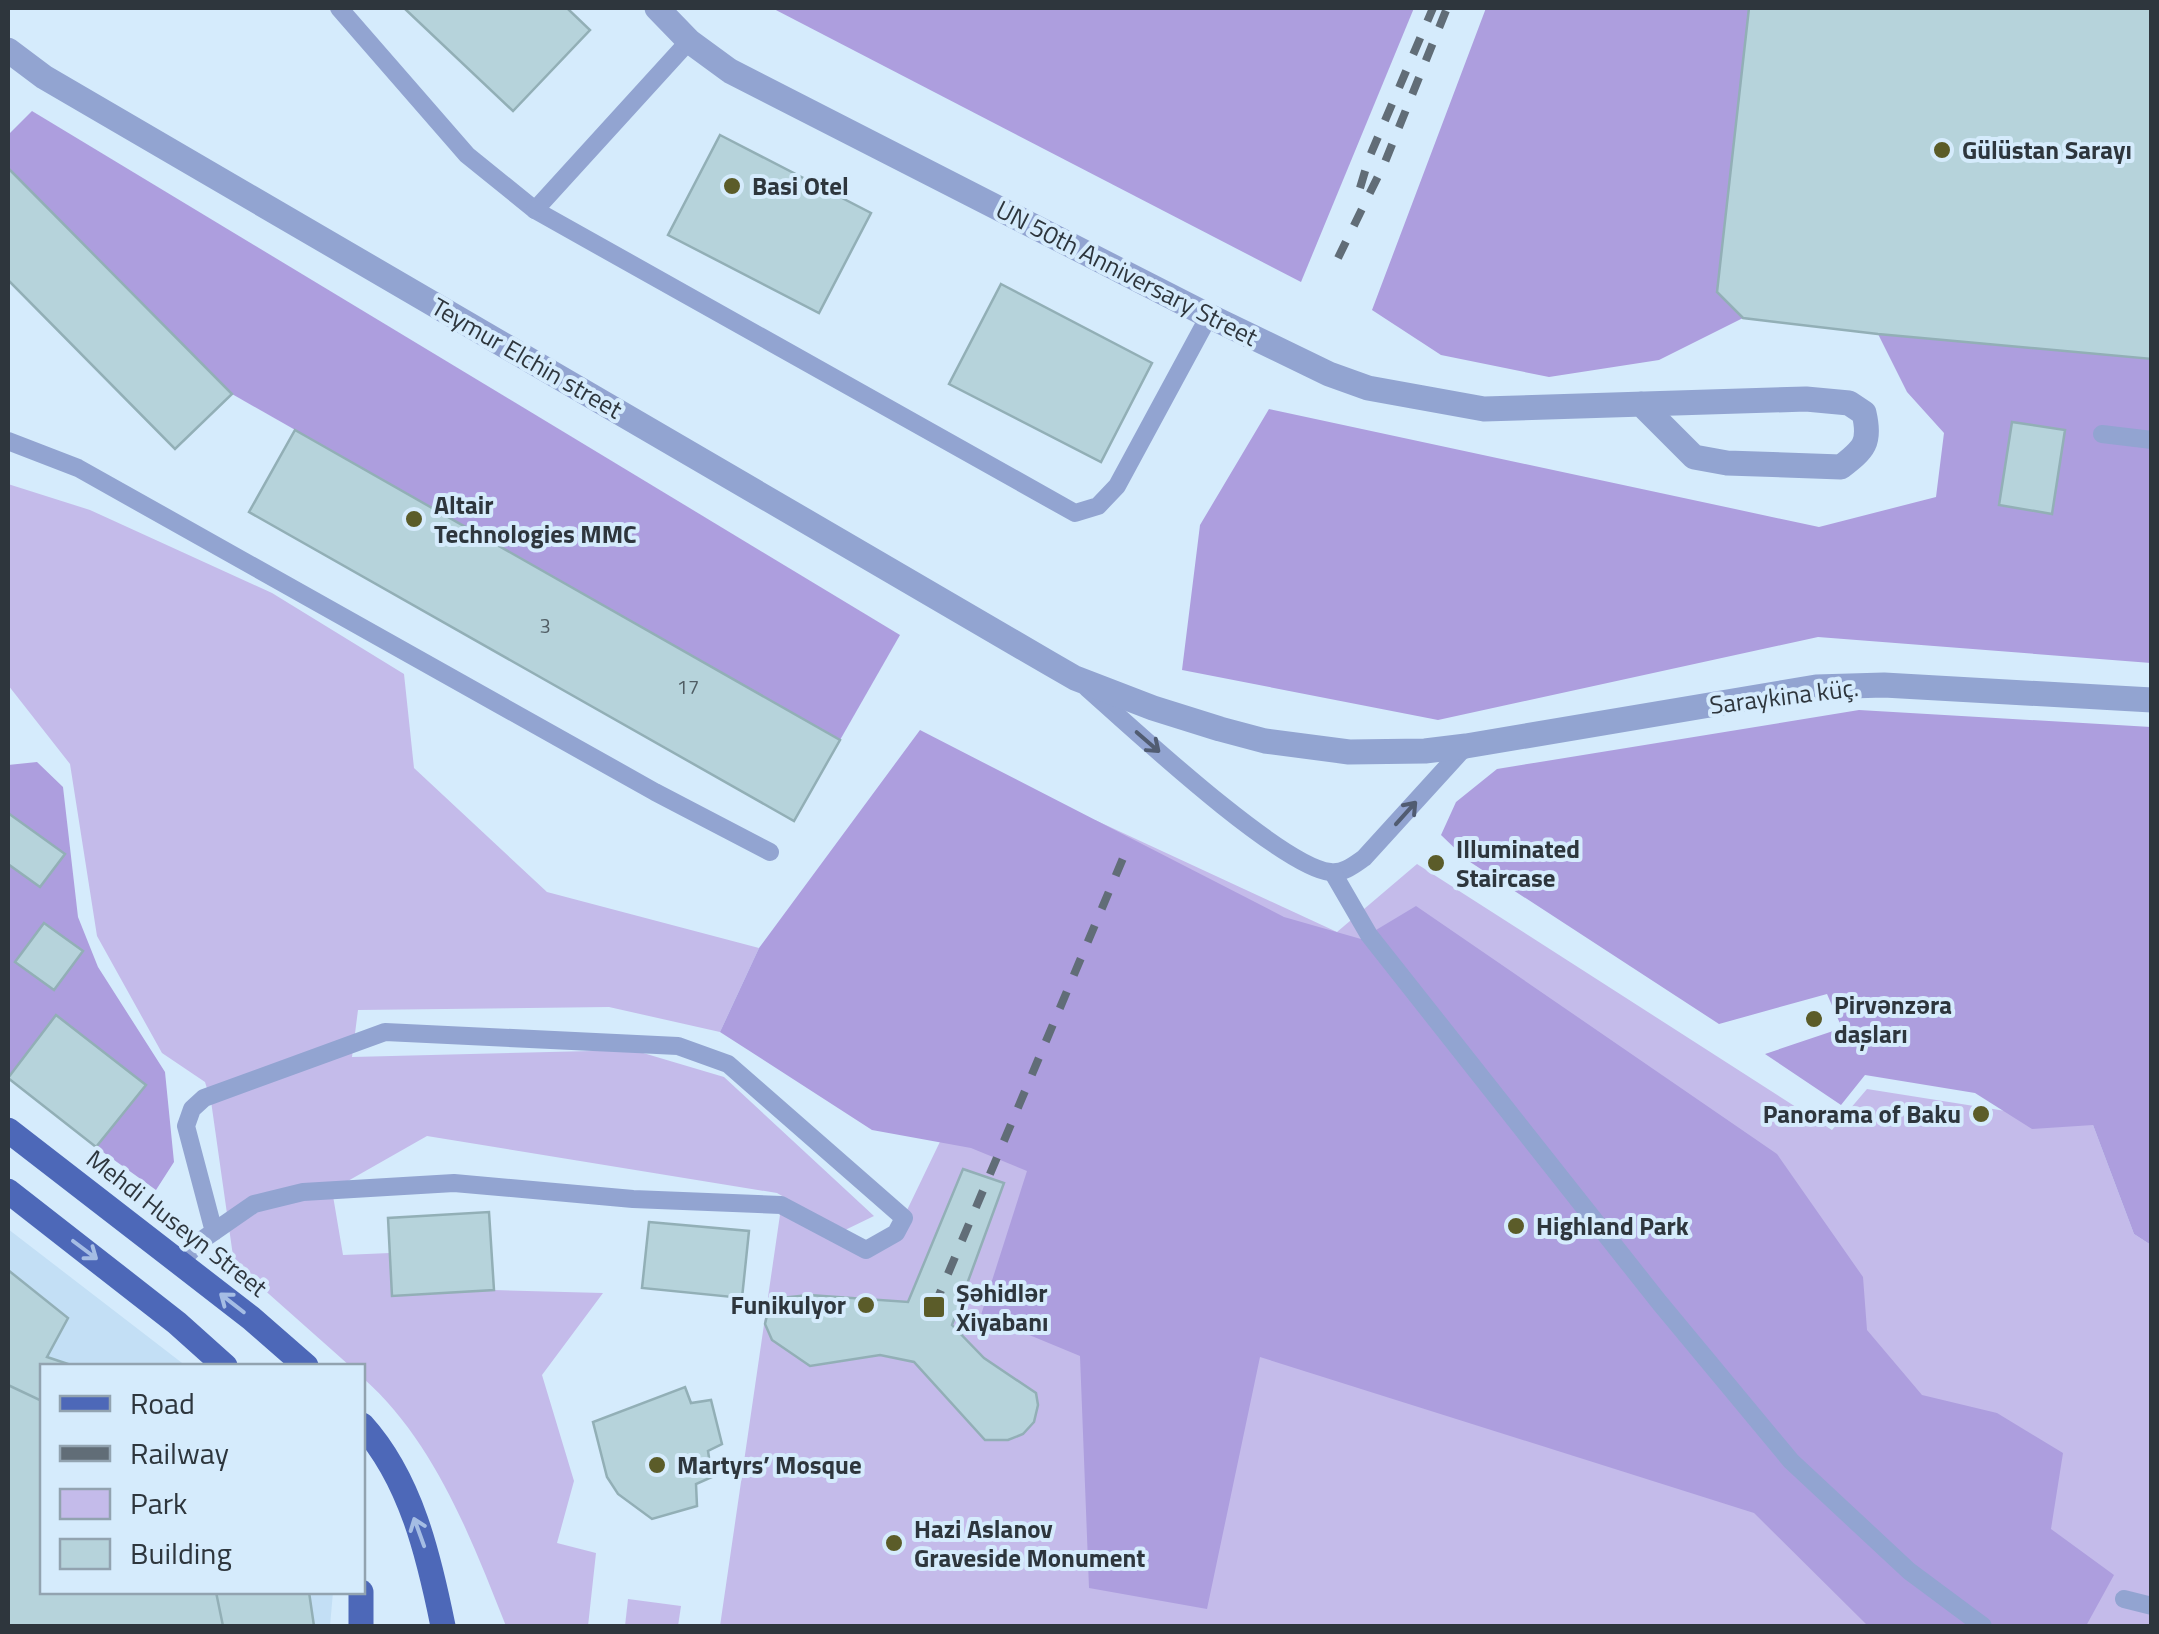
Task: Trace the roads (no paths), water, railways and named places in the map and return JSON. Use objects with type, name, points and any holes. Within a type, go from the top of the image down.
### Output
[{"type":"main road","name":"Mehdi Huseyn Street","points":[[8,1130],[304,1364]]},
{"type":"main road","points":[[8,1191],[178,1323],[223,1364]]},
{"type":"main road","points":[[365,1428],[376,1440],[407,1500],[424,1544],[443,1626]]},
{"type":"main road","points":[[361,1594],[361,1626]]},
{"type":"street","name":"UN 50th Anniversary Street","points":[[657,8],[690,41],[730,71],[1328,374],[1368,388],[1484,409],[1641,404],[1806,399],[1849,403],[1864,413],[1868,432],[1862,450],[1841,467],[1727,464],[1694,457],[1641,404]]},
{"type":"street","name":"Teymur Elchin street","points":[[8,50],[44,77],[1075,678]]},
{"type":"street","points":[[1075,678],[1153,708],[1265,740],[1349,752],[1466,746]]},
{"type":"street","name":"Saraykina küç.","points":[[1466,746],[1816,687],[1884,685],[2152,700]]},
{"type":"lane","points":[[339,8],[467,155],[535,210],[1075,513],[1098,506],[1116,486],[1209,316]]},
{"type":"lane","points":[[535,210],[690,41]]},
{"type":"lane","points":[[2102,434],[2152,440]]},
{"type":"lane","points":[[8,441],[78,468],[655,792],[770,852]]},
{"type":"lane","points":[[1075,678],[1176,766],[1260,832],[1303,864],[1333,873],[1352,868],[1364,858],[1466,746]]},
{"type":"lane","points":[[1333,873],[1369,935],[1791,1461],[1909,1570],[1983,1626]]},
{"type":"lane","points":[[180,1263],[199,1242],[214,1232],[254,1204],[304,1192],[454,1183],[633,1199],[781,1204],[866,1250],[896,1234],[904,1218],[728,1064],[678,1046],[384,1032],[204,1098],[192,1109],[186,1126],[214,1232]]},
{"type":"lane","points":[[2124,1598],[2152,1606]]},
{"type":"railway","points":[[1360,188],[1433,8]]},
{"type":"railway","points":[[1338,258],[1385,162],[1447,8]]},
{"type":"railway","points":[[934,1307],[1129,844]]},
{"type":"place","name":"Gülüstan Sarayı","points":[[1942,150]]},
{"type":"place","name":"Basi Otel","points":[[732,186]]},
{"type":"place","name":"Altair Technologies MMC","points":[[414,519]]},
{"type":"place","name":"Illuminated Staircase","points":[[1436,863]]},
{"type":"place","name":"Pirvənzəra daşları","points":[[1814,1019]]},
{"type":"place","name":"Panorama of Baku","points":[[1981,1114]]},
{"type":"place","name":"Highland Park","points":[[1516,1226]]},
{"type":"place","name":"Funikulyor","points":[[866,1305]]},
{"type":"place","name":"Şəhidlər Xiyabanı","points":[[934,1307]]},
{"type":"place","name":"Martyrs’ Mosque","points":[[657,1465]]},
{"type":"place","name":"Hazi Aslanov Graveside Monument","points":[[894,1543]]}]
